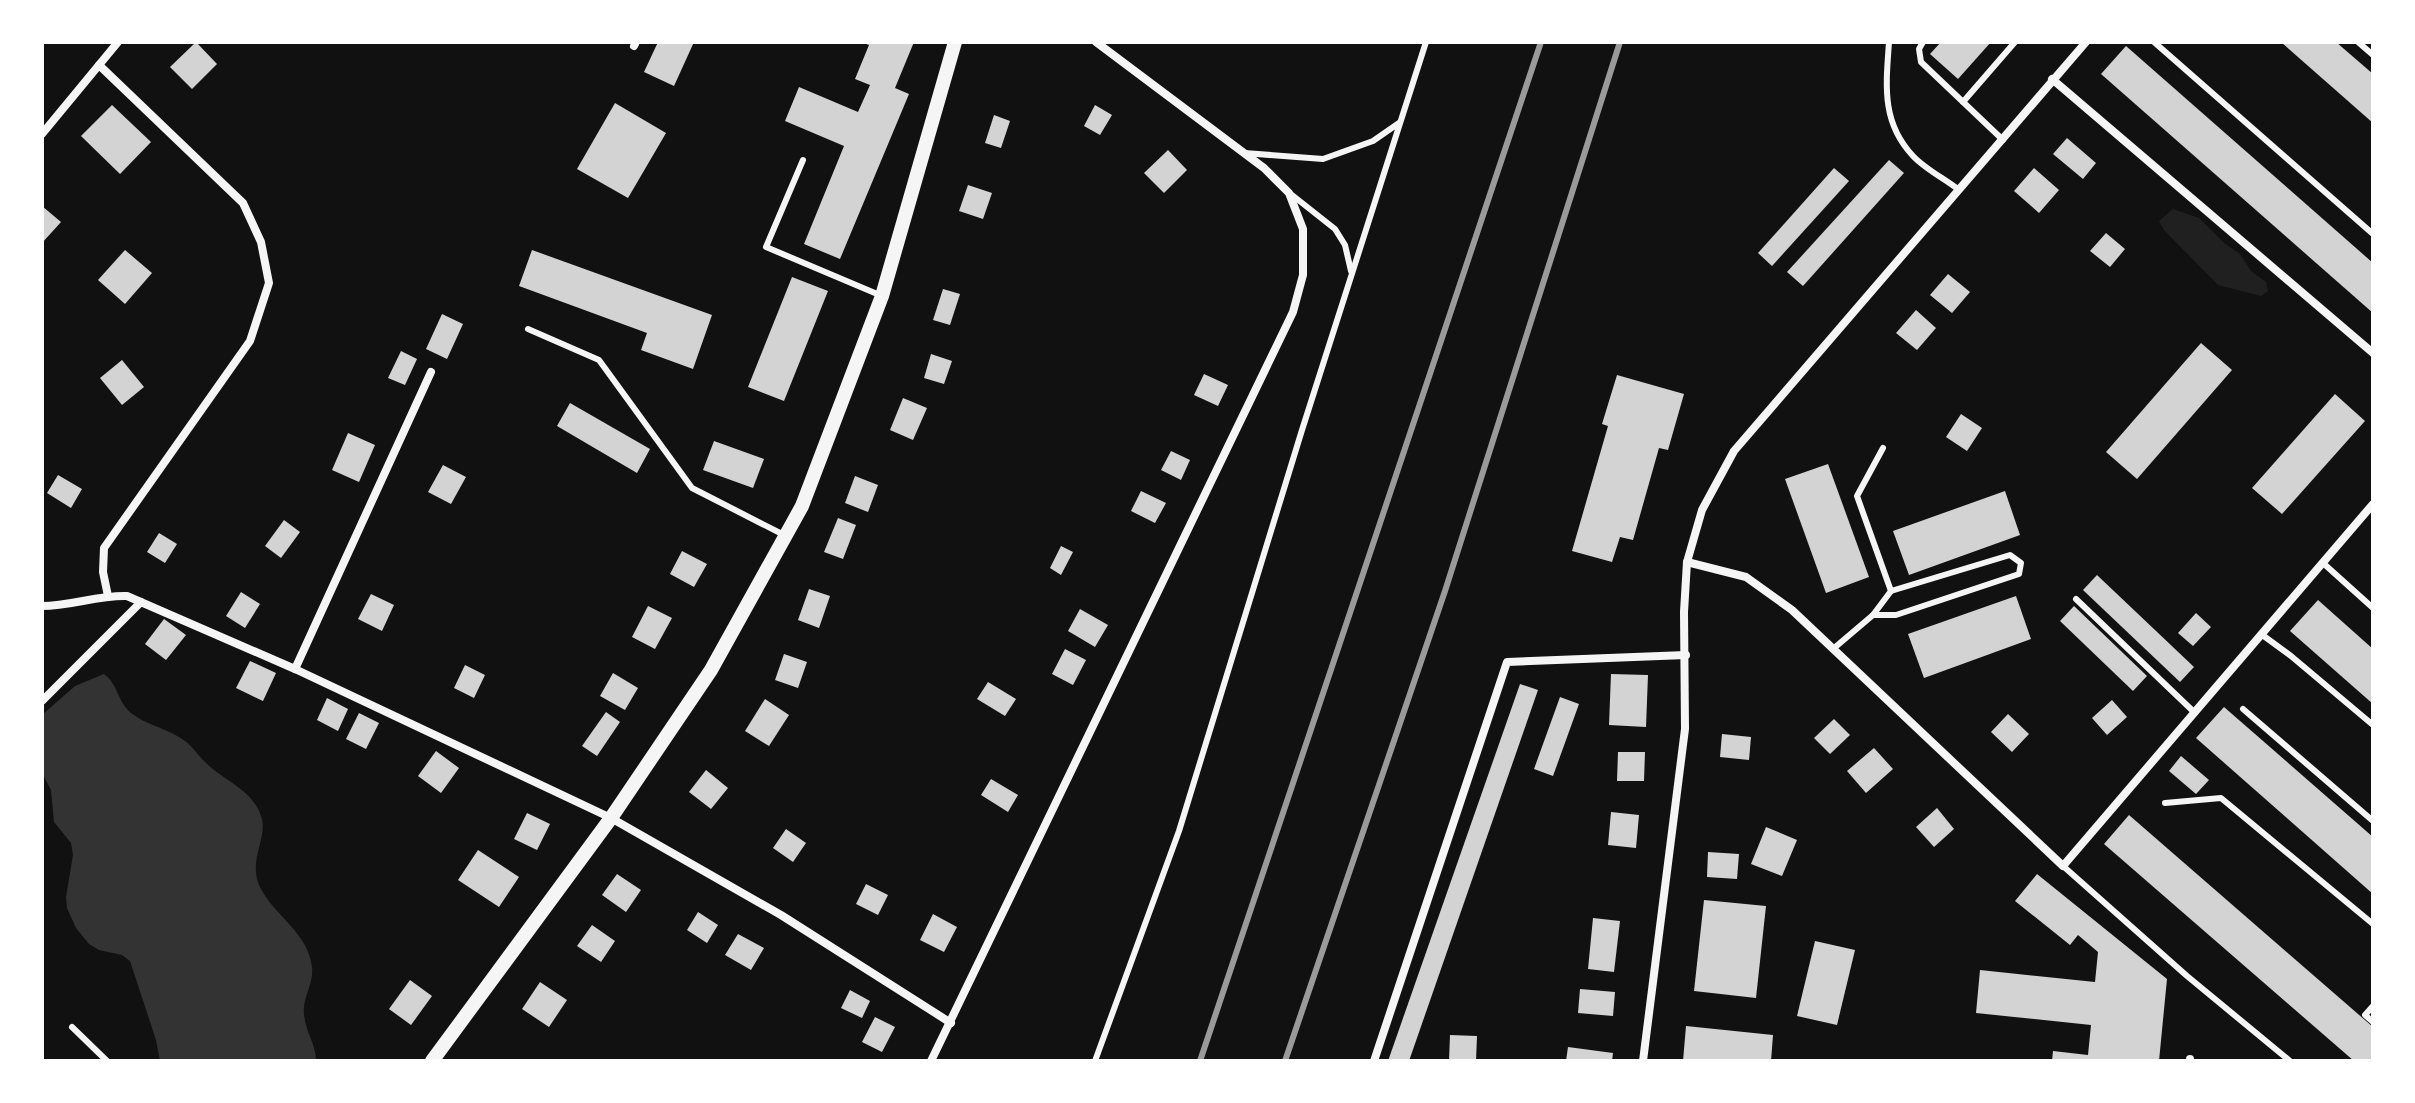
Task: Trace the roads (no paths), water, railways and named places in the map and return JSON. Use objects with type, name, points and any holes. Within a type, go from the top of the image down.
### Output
[{"type":"street","points":[[42,134],[118,42]]},
{"type":"street","points":[[432,1061],[611,818],[711,670],[802,506],[882,296],[955,42]]},
{"type":"street","points":[[931,1061],[1293,312],[1303,275],[1303,229],[1289,193],[1264,168],[1096,42]]},
{"type":"street","points":[[1643,1061],[1685,729],[1684,612],[1687,562],[1702,510],[1734,451],[2086,42]]},
{"type":"street","points":[[99,65],[243,203],[261,242],[269,283],[250,341],[104,548],[103,572],[108,596]]},
{"type":"street","points":[[2052,79],[2373,353]]},
{"type":"street","points":[[295,669],[431,372]]},
{"type":"street","points":[[1687,562],[1746,577],[1792,610],[2063,866],[2373,504]]},
{"type":"street","points":[[42,606],[127,596],[295,669],[611,818],[781,915],[951,1023]]},
{"type":"street","points":[[42,701],[141,602]]},
{"type":"street","points":[[1374,1061],[1507,662],[1686,655]]},
{"type":"lane","points":[[1095,1061],[1179,831],[1426,42]]},
{"type":"lane","points":[[1889,42],[1887,110],[1899,136],[1914,157],[1959,190]]},
{"type":"lane","points":[[1923,42],[1919,49],[1921,62],[2003,140]]},
{"type":"lane","points":[[1963,102],[2015,42]]},
{"type":"lane","points":[[2154,42],[2373,234]]},
{"type":"lane","points":[[2358,42],[2373,55]]},
{"type":"lane","points":[[1244,153],[1323,159],[1373,141],[1399,122]]},
{"type":"lane","points":[[803,160],[766,247],[882,296]]},
{"type":"lane","points":[[1289,193],[1335,229],[1345,245],[1352,272]]},
{"type":"lane","points":[[528,329],[599,360],[692,488],[786,536]]},
{"type":"lane","points":[[1883,448],[1857,496],[1891,591]]},
{"type":"lane","points":[[1833,649],[1873,615],[1891,591],[2010,555],[2021,563],[2019,574],[1896,615],[1873,615]]},
{"type":"lane","points":[[2323,563],[2373,608]]},
{"type":"lane","points":[[2076,599],[2195,713]]},
{"type":"lane","points":[[2261,634],[2373,725]]},
{"type":"lane","points":[[2243,709],[2373,821]]},
{"type":"lane","points":[[2165,803],[2221,798],[2373,924]]},
{"type":"lane","points":[[2063,866],[2187,976],[2290,1061]]},
{"type":"lane","points":[[2373,1006],[2365,1015],[2373,1022]]},
{"type":"lane","points":[[72,1027],[107,1061]]},
{"type":"railway","points":[[1200,1061],[1541,42]]},
{"type":"railway","points":[[1285,1061],[1445,591],[1620,42]]}]
